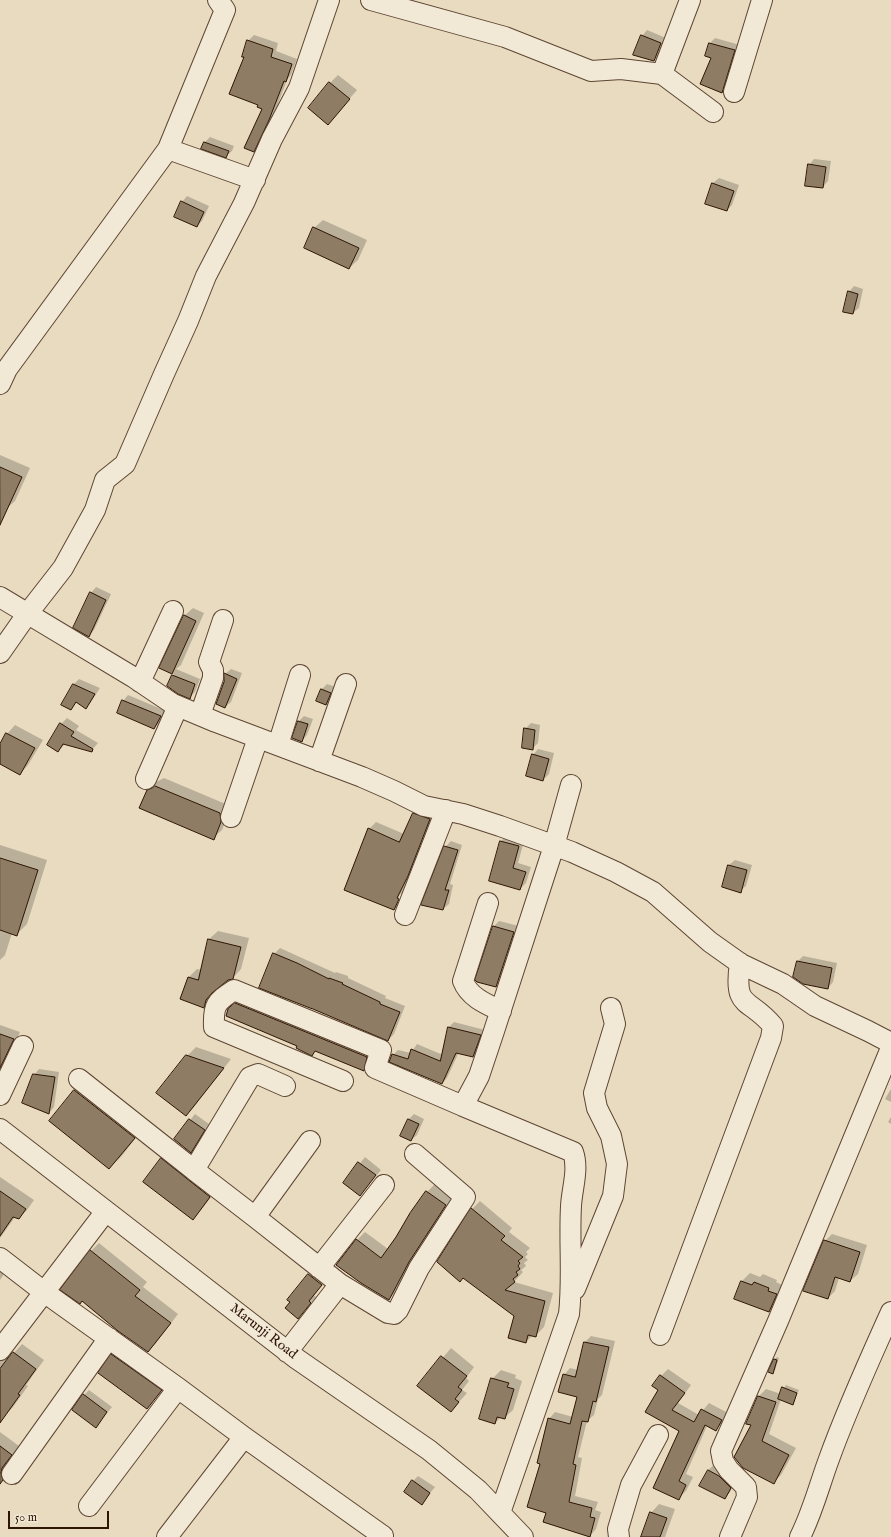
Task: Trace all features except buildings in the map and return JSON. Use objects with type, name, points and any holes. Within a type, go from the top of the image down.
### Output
[{"type":"street","points":[[0,384],[7,369],[168,149],[225,10],[218,0]]},
{"type":"street","points":[[0,653],[28,613],[63,568],[95,510],[105,480],[125,464],[188,321],[206,276],[255,180],[272,139],[299,88],[329,0]]},
{"type":"street","points":[[371,0],[505,37],[591,71],[621,69],[662,74],[713,112]]},
{"type":"street","points":[[662,74],[690,0]]},
{"type":"street","points":[[734,92],[762,0]]},
{"type":"street","points":[[168,149],[255,180]]},
{"type":"street","points":[[0,597],[178,706],[394,791],[424,806],[463,814],[572,852],[616,872],[653,892],[710,942],[740,963],[783,984],[815,1006],[891,1043]]},
{"type":"street","points":[[140,682],[173,611]]},
{"type":"street","points":[[200,715],[213,678],[213,670],[209,662],[223,620]]},
{"type":"street","points":[[278,745],[300,675]]},
{"type":"street","points":[[319,761],[346,684]]},
{"type":"street","points":[[146,779],[178,706]]},
{"type":"street","points":[[231,817],[258,738]]},
{"type":"street","points":[[463,1106],[479,1076],[501,1011],[554,846],[571,785]]},
{"type":"street","points":[[405,916],[446,810]]},
{"type":"street","points":[[488,903],[463,981],[474,996],[501,1011]]},
{"type":"street","points":[[660,1335],[771,1038],[773,1026],[766,1018],[746,1004],[739,994],[738,979],[740,963]]},
{"type":"street","points":[[343,1081],[214,1028],[214,1015],[218,1001],[234,990],[381,1050],[375,1068],[573,1152],[576,1161],[571,1206],[571,1298],[569,1314],[500,1513]]},
{"type":"street","points":[[571,1298],[613,1196],[617,1164],[611,1136],[597,1108],[594,1093],[615,1024],[611,1008]]},
{"type":"street","points":[[0,1094],[23,1046]]},
{"type":"street","points":[[730,1537],[747,1497],[746,1488],[723,1461],[721,1451],[778,1321],[891,1048]]},
{"type":"street","points":[[194,1170],[250,1077],[258,1074],[285,1086]]},
{"type":"street","points":[[79,1080],[255,1216],[340,1284],[388,1313],[394,1314],[398,1310],[419,1268],[444,1228],[463,1203],[465,1197],[415,1154]]},
{"type":"street","name":"Marunji Road","points":[[0,1129],[287,1352],[429,1450],[478,1490],[523,1537]]},
{"type":"street","points":[[255,1216],[310,1141]]},
{"type":"street","points":[[319,1268],[384,1185]]},
{"type":"street","points":[[0,1350],[106,1211]]},
{"type":"street","points":[[0,1258],[44,1292],[383,1536]]},
{"type":"street","points":[[287,1352],[340,1284]]},
{"type":"street","points":[[800,1537],[812,1514],[829,1460],[855,1392],[884,1345],[891,1312]]},
{"type":"street","points":[[12,1474],[109,1338]]},
{"type":"street","points":[[89,1506],[178,1388]]},
{"type":"street","points":[[619,1537],[618,1529],[631,1485],[658,1435]]},
{"type":"street","points":[[167,1537],[244,1437]]}]
